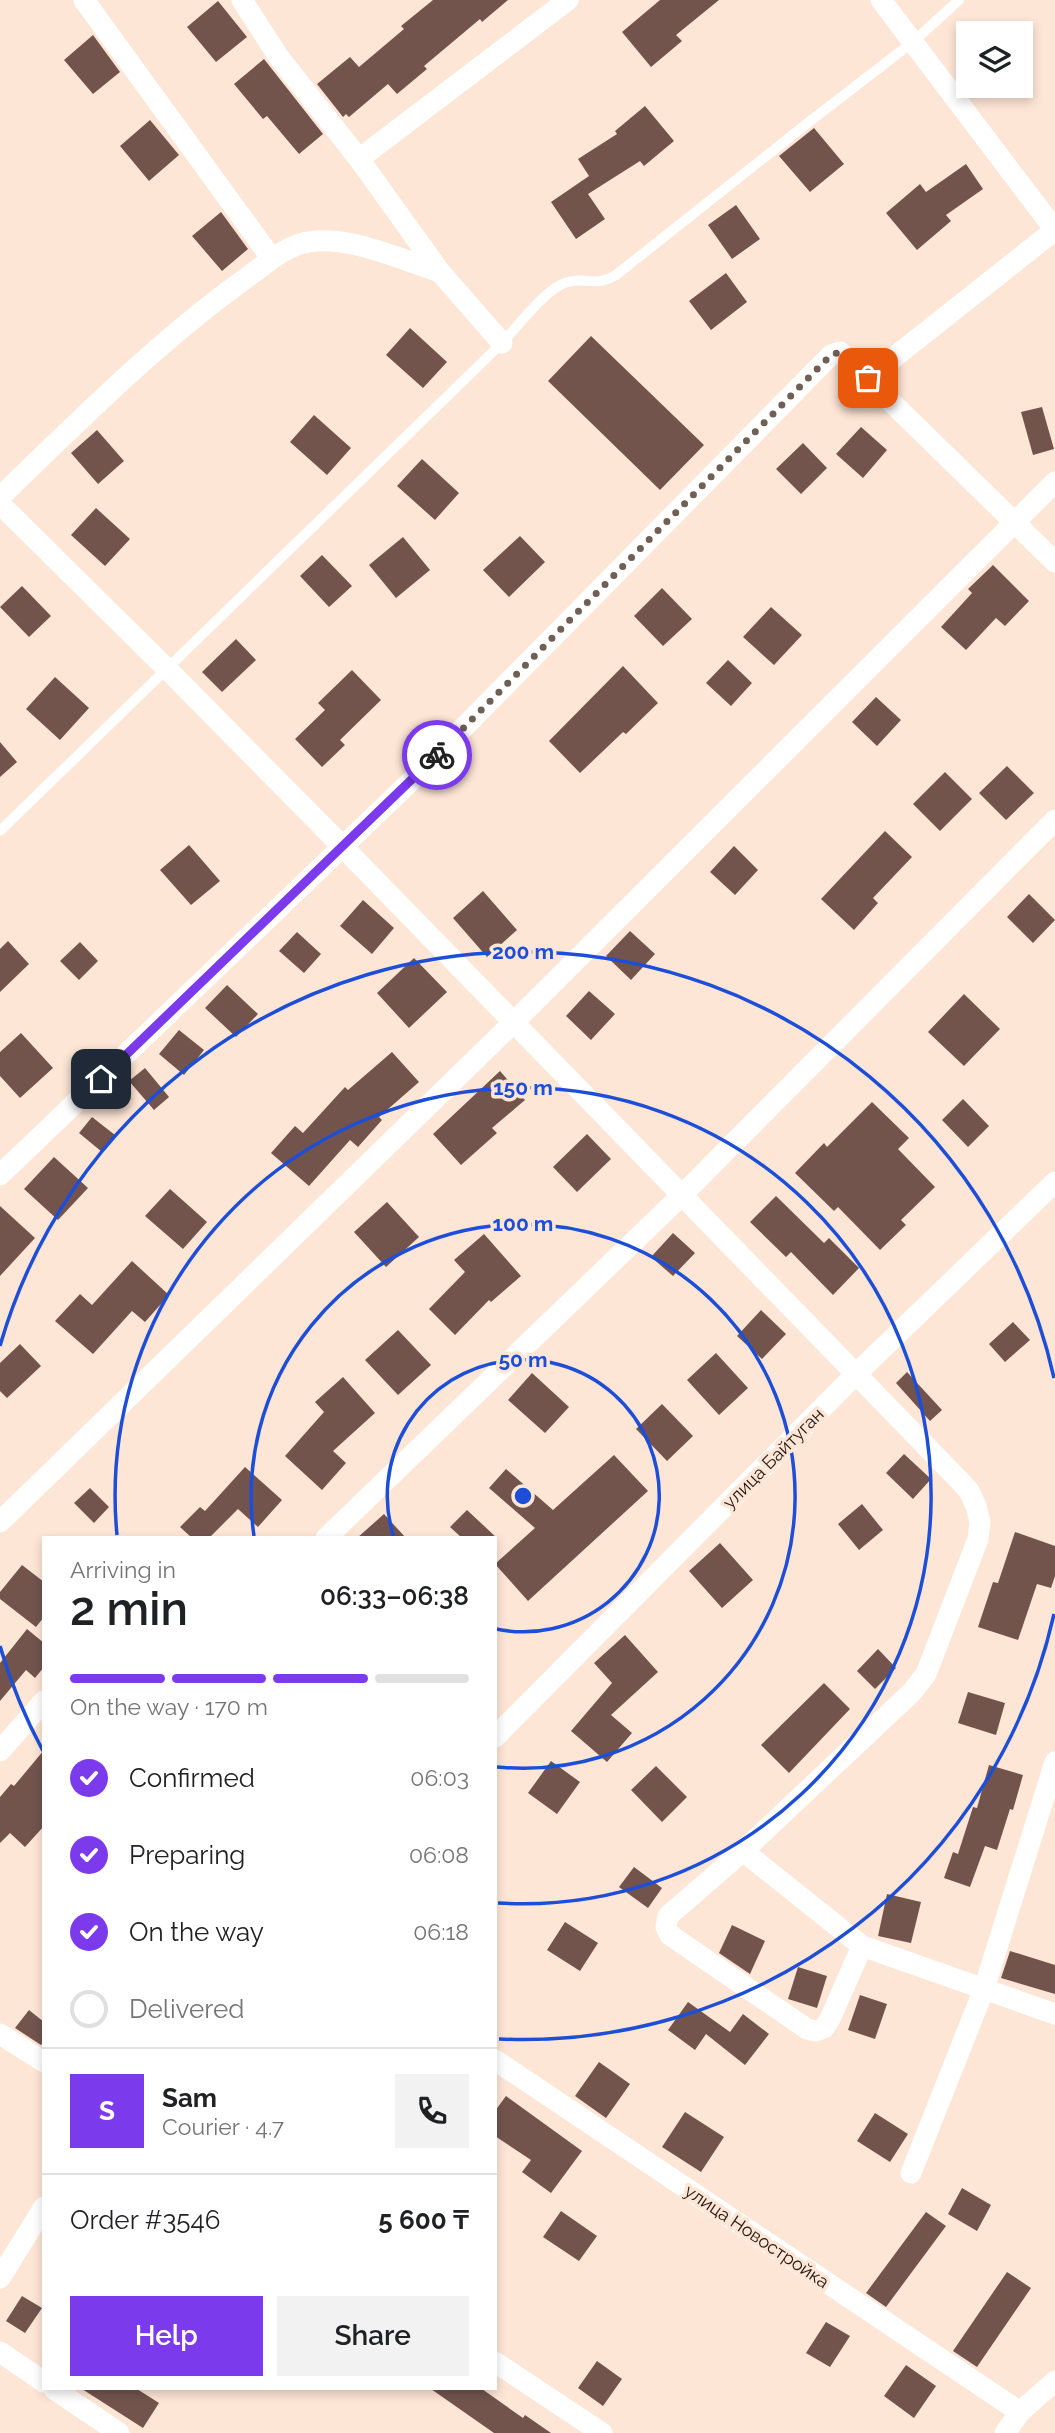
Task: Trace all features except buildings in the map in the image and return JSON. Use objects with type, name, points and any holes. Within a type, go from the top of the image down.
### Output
[{"type":"street","points":[[84,0],[272,259]]},
{"type":"street","points":[[242,0],[278,56],[359,159],[440,272],[502,343]]},
{"type":"street","points":[[359,159],[568,0]]},
{"type":"street","points":[[868,378],[1055,230],[881,0]]},
{"type":"street","points":[[0,498],[125,377],[195,316],[272,259],[300,244],[332,241],[358,246],[440,272]]},
{"type":"street","points":[[0,1175],[408,784],[831,355],[840,352],[1055,562]]},
{"type":"street","points":[[0,1522],[513,1023],[1055,482]]},
{"type":"street","points":[[0,505],[343,847],[681,1196],[858,1373],[969,1492],[980,1522],[978,1539],[926,1674],[897,1706],[668,1916],[666,1927],[670,1935],[807,2029],[816,2031],[824,2028],[830,2019],[862,1946]]},
{"type":"street","points":[[328,1536],[681,1196],[1055,820]]},
{"type":"street","name":"улица Байтуган","points":[[497,1735],[858,1373],[1055,1182]]},
{"type":"street","points":[[0,1751],[42,1704]]},
{"type":"street","points":[[911,2173],[984,1989],[1055,1762]]},
{"type":"street","points":[[743,1850],[862,1946],[1055,2014]]},
{"type":"street","points":[[0,2034],[42,2061]]},
{"type":"street","name":"улица Новостройка","points":[[497,2061],[1020,2412]]},
{"type":"street","points":[[0,2277],[42,2210]]},
{"type":"street","points":[[0,2352],[42,2381]]},
{"type":"street","points":[[497,2363],[602,2433]]},
{"type":"street","points":[[1005,2433],[1020,2412],[1055,2381]]},
{"type":"street","points":[[55,2390],[119,2433]]},
{"type":"lane","points":[[0,831],[502,343],[554,287],[570,281],[604,282],[616,275],[914,41],[959,0]]},
{"type":"way so far","points":[[437,755],[831,355],[840,352],[868,378]]},
{"type":"route","points":[[101,1079],[437,755]]}]
